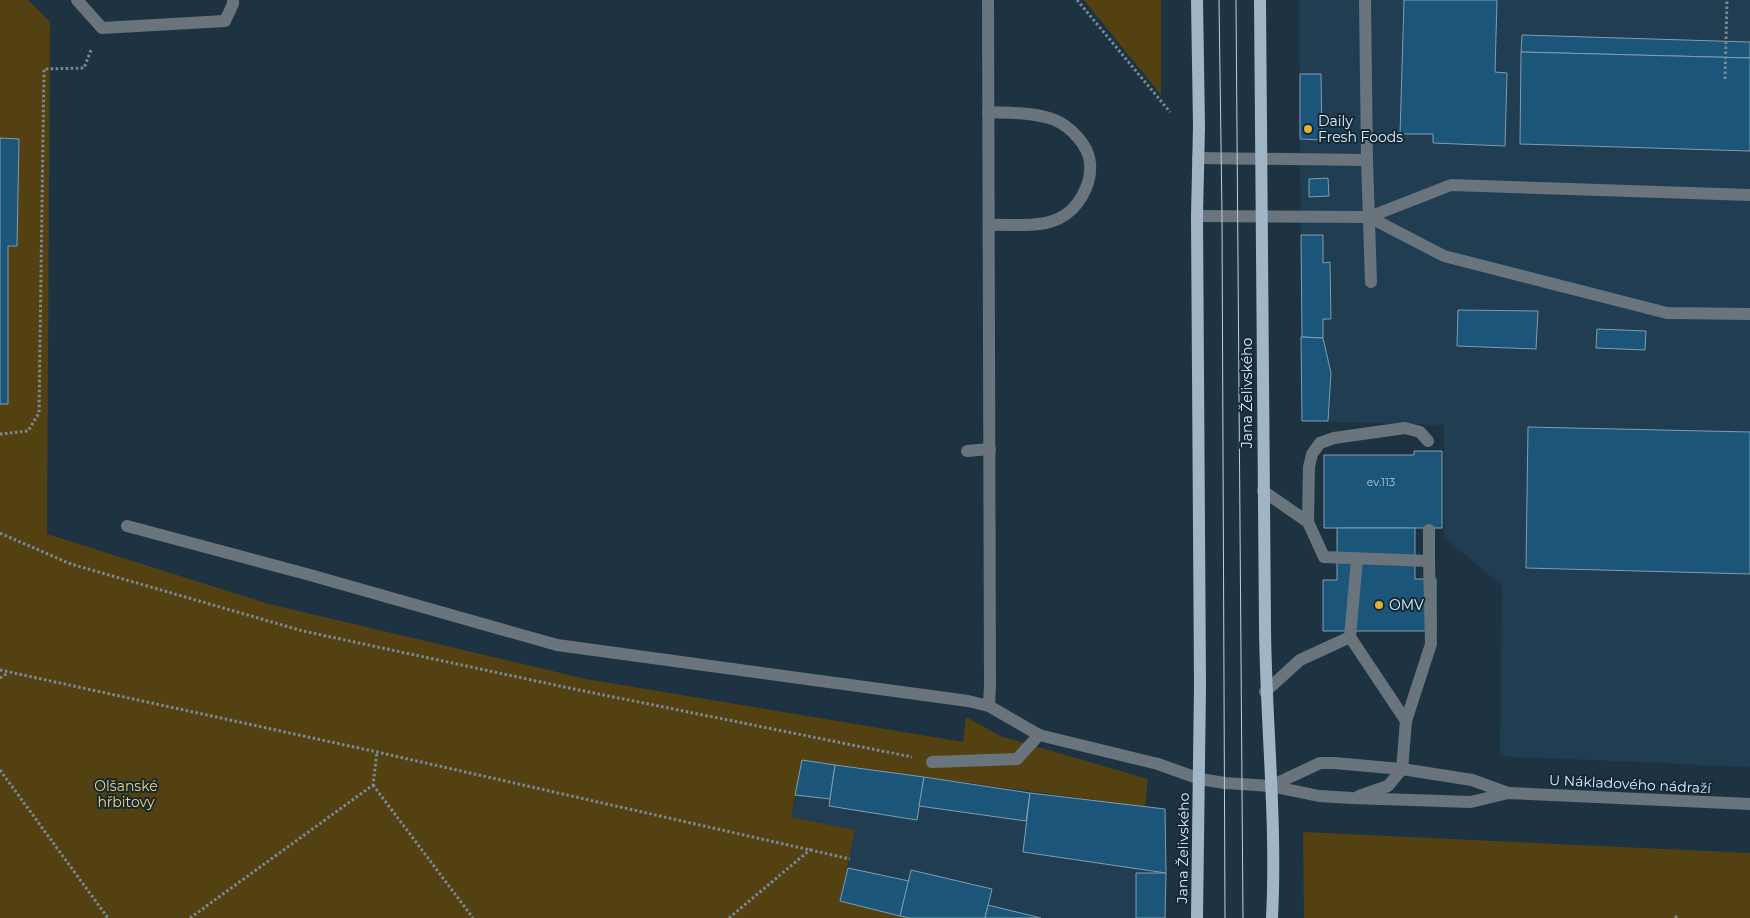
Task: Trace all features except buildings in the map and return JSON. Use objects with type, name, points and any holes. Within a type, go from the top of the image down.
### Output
[{"type":"main road","name":"Jana Želivského","points":[[1197,0],[1200,779],[1197,918]]},
{"type":"main road","name":"Jana Želivského","points":[[1260,0],[1265,692],[1272,786],[1274,860],[1272,918]]},
{"type":"street","points":[[77,0],[102,28],[225,21],[233,0]]},
{"type":"street","points":[[988,0],[989,706]]},
{"type":"street","points":[[1365,0],[1371,282]]},
{"type":"street","points":[[988,112],[1035,114],[1057,121],[1073,132],[1085,147],[1090,162],[1089,178],[1084,194],[1074,208],[1058,219],[1038,224],[989,225]]},
{"type":"street","points":[[1198,158],[1367,160]]},
{"type":"street","points":[[1197,216],[1369,217],[1451,185],[1750,195]]},
{"type":"street","points":[[1369,217],[1444,256],[1618,301],[1667,313],[1750,314]]},
{"type":"street","points":[[1428,441],[1420,432],[1405,428],[1334,438],[1320,443],[1312,454],[1309,467],[1308,522],[1324,557],[1429,561]]},
{"type":"street","points":[[967,451],[990,449]]},
{"type":"street","points":[[1263,491],[1308,522]]},
{"type":"street","points":[[127,526],[310,575],[557,645],[968,701],[989,706],[1039,735],[1158,764],[1200,779]]},
{"type":"street","points":[[1352,798],[1388,786],[1402,769],[1406,721],[1431,644],[1428,530]]},
{"type":"street","points":[[1357,559],[1350,637],[1406,721]]},
{"type":"street","points":[[1265,692],[1300,660],[1350,637]]},
{"type":"street","points":[[932,762],[1018,759],[1039,735]]},
{"type":"street","name":"U Nákladového nádraží","points":[[1272,786],[1320,763],[1402,769],[1472,780],[1508,793]]},
{"type":"street","name":"Jana Želivského","points":[[1200,779],[1225,783],[1272,786]]},
{"type":"street","name":"U Nákladového nádraží","points":[[1272,786],[1319,796],[1352,798],[1471,802],[1508,793],[1750,804]]},
{"type":"path","points":[[1077,0],[1170,112]]},
{"type":"path","points":[[1724,79],[1727,0]]},
{"type":"path","points":[[0,434],[28,431],[39,413],[44,69],[84,68],[91,50]]},
{"type":"path","points":[[0,534],[71,564],[303,630],[579,690],[932,762]]},
{"type":"path","points":[[0,670],[377,752],[850,859]]},
{"type":"path","points":[[0,678],[9,672]]},
{"type":"path","points":[[377,752],[373,785],[473,918]]},
{"type":"path","points":[[0,770],[108,918]]},
{"type":"path","points":[[190,918],[373,785]]},
{"type":"path","points":[[729,918],[811,849]]},
{"type":"path","points":[[1676,913],[1676,918]]},
{"type":"shaded area","points":[[1299,0],[1750,0],[1750,767],[1500,756],[1502,586],[1444,537],[1444,425],[1302,421]]},
{"type":"shaded area","points":[[802,760],[1030,793],[1165,809],[1165,918],[911,918],[840,901],[848,868],[791,817]]},
{"type":"green space","name":"Olšanské hřbitovy","points":[[0,0],[28,0],[50,22],[47,534],[269,604],[586,679],[963,742],[966,717],[1000,736],[1148,779],[1145,807],[802,760],[791,817],[855,830],[840,901],[911,918],[0,918],[0,404],[8,404],[8,246],[17,245],[19,139],[0,138]]},
{"type":"green space","points":[[1084,0],[1161,0],[1161,95]]},
{"type":"green space","points":[[1303,832],[1750,853],[1750,918],[1304,918]]},
{"type":"tram line","points":[[1219,0],[1222,216],[1225,918]]},
{"type":"tram line","points":[[1236,0],[1243,918]]},
{"type":"place","name":"Daily Fresh Foods","points":[[1308,129]]},
{"type":"place","name":"OMV","points":[[1379,605]]}]
